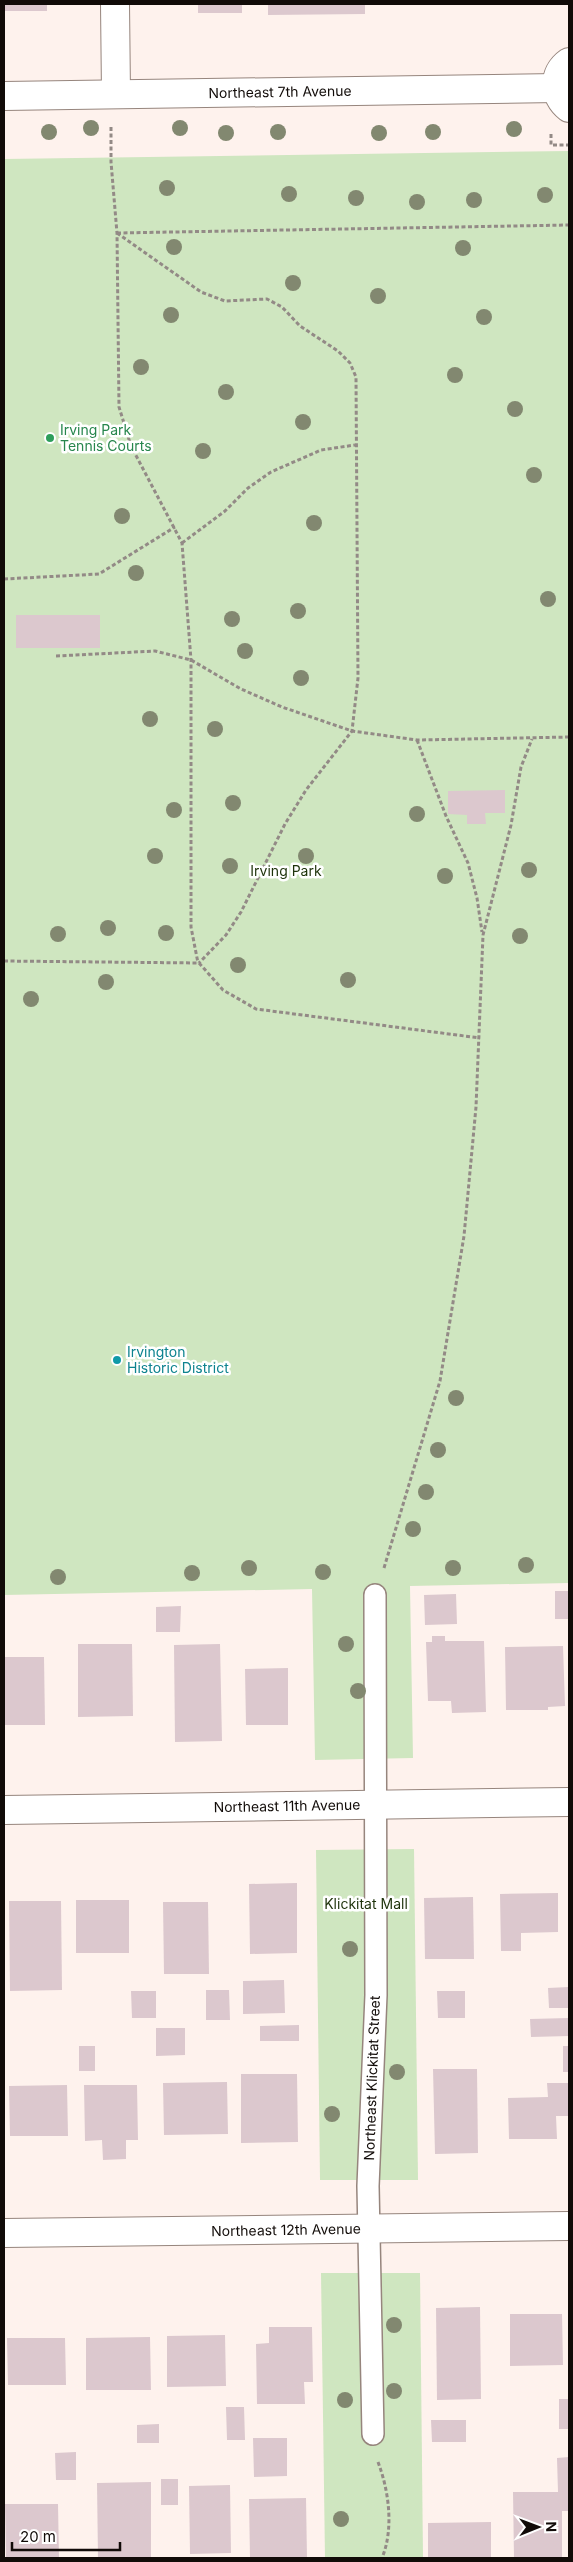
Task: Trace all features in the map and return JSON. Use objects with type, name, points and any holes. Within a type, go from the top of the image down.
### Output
[{"type":"street","points":[[115,4],[116,94]]},
{"type":"street","points":[[563,98],[560,72],[569,62]]},
{"type":"street","name":"Northeast 7th Avenue","points":[[4,96],[116,94],[563,98]]},
{"type":"street","name":"Northeast 11th Avenue","points":[[4,1810],[569,1802]]},
{"type":"street","name":"Northeast 12th Avenue","points":[[4,2233],[569,2226]]},
{"type":"lane","name":"Northeast Klickitat Street","points":[[372,2434],[368,2186],[376,1995],[374,1595]]},
{"type":"path","points":[[116,94],[111,119],[111,162],[117,233],[119,407],[131,446],[176,527],[182,543],[191,660],[191,927],[198,963],[223,990],[256,1009],[480,1038]]},
{"type":"path","points":[[117,233],[569,225]]},
{"type":"path","points":[[4,961],[198,963],[231,928],[241,912],[285,824],[306,790],[352,731],[358,678],[356,377],[350,363],[338,351],[300,326],[282,307],[267,299],[224,301],[201,292],[117,233]]},
{"type":"path","points":[[182,543],[225,511],[248,488],[271,472],[300,457],[321,450],[355,445]]},
{"type":"path","points":[[4,579],[99,574],[176,527]]},
{"type":"path","points":[[56,656],[155,651],[191,660],[241,689],[352,731],[417,740],[569,737]]},
{"type":"path","points":[[483,935],[511,825],[521,767],[532,739]]},
{"type":"path","points":[[374,1595],[422,1449],[440,1381],[464,1236],[480,1038],[483,935],[477,898],[468,863],[446,816],[417,740]]},
{"type":"path","points":[[372,2434],[374,2450],[387,2494],[388,2535],[382,2558]]},
{"type":"green space","name":"Irving Park","points":[[569,151],[569,1583],[410,1586],[413,1758],[315,1760],[312,1589],[4,1595],[4,159]]},
{"type":"green space","name":"Klickitat Mall","points":[[414,1849],[418,2180],[320,2180],[316,1850]]},
{"type":"green space","points":[[321,2273],[420,2273],[423,2558],[325,2558]]},
{"type":"building","points":[[4,4],[47,4],[47,11],[4,11]]},
{"type":"building","points":[[198,4],[242,4],[242,13],[198,13]]},
{"type":"building","points":[[268,4],[365,4],[365,14],[268,15]]},
{"type":"building","points":[[16,615],[100,615],[100,648],[16,648]]},
{"type":"building","points":[[505,790],[505,813],[485,813],[486,824],[467,824],[467,815],[448,814],[448,791]]},
{"type":"building","points":[[555,1591],[569,1591],[569,1619],[555,1619]]},
{"type":"building","points":[[456,1594],[457,1624],[425,1625],[424,1595]]},
{"type":"building","points":[[181,1606],[180,1632],[156,1632],[156,1607]]},
{"type":"building","points":[[432,1636],[445,1636],[445,1641],[484,1641],[486,1712],[452,1713],[451,1701],[428,1701],[426,1642],[432,1642]]},
{"type":"building","points":[[78,1644],[132,1644],[133,1716],[78,1717]]},
{"type":"building","points":[[220,1644],[222,1741],[175,1742],[174,1645]]},
{"type":"building","points":[[563,1646],[565,1706],[548,1707],[548,1710],[506,1710],[505,1647]]},
{"type":"building","points":[[4,1657],[44,1657],[45,1725],[4,1725]]},
{"type":"building","points":[[288,1668],[288,1725],[246,1725],[245,1669]]},
{"type":"building","points":[[297,1883],[297,1953],[250,1954],[249,1884]]},
{"type":"building","points":[[558,1893],[558,1932],[521,1933],[521,1951],[501,1951],[500,1894]]},
{"type":"building","points":[[473,1897],[474,1959],[425,1959],[424,1898]]},
{"type":"building","points":[[76,1900],[129,1900],[129,1953],[76,1953]]},
{"type":"building","points":[[9,1901],[61,1901],[62,1990],[10,1991]]},
{"type":"building","points":[[163,1902],[208,1902],[209,1974],[164,1974]]},
{"type":"building","points":[[284,1980],[285,2013],[243,2014],[243,1981]]},
{"type":"building","points":[[569,1987],[569,2008],[549,2008],[548,1988]]},
{"type":"building","points":[[206,1990],[229,1990],[230,2020],[206,2020]]},
{"type":"building","points":[[131,1991],[156,1991],[156,2018],[132,2018]]},
{"type":"building","points":[[437,1991],[465,1991],[465,2018],[438,2018]]},
{"type":"building","points":[[569,2018],[569,2036],[531,2037],[530,2019]]},
{"type":"building","points":[[299,2025],[299,2041],[260,2041],[260,2026]]},
{"type":"building","points":[[156,2028],[185,2028],[185,2055],[156,2056]]},
{"type":"building","points":[[79,2046],[95,2046],[95,2071],[79,2071]]},
{"type":"building","points":[[563,2046],[569,2046],[569,2072],[563,2072]]},
{"type":"building","points":[[433,2069],[477,2069],[478,2153],[435,2154]]},
{"type":"building","points":[[241,2074],[297,2074],[298,2142],[241,2143]]},
{"type":"building","points":[[227,2082],[228,2134],[164,2135],[163,2083]]},
{"type":"building","points":[[547,2083],[569,2083],[569,2116],[556,2116],[557,2139],[509,2139],[508,2098],[548,2097]]},
{"type":"building","points":[[67,2085],[68,2136],[10,2136],[9,2086]]},
{"type":"building","points":[[84,2085],[137,2085],[138,2140],[126,2140],[126,2159],[103,2160],[102,2140],[85,2141]]},
{"type":"building","points":[[480,2307],[481,2399],[437,2400],[436,2308]]},
{"type":"building","points":[[510,2314],[562,2314],[563,2365],[510,2366]]},
{"type":"building","points":[[269,2327],[312,2327],[313,2382],[304,2382],[305,2404],[257,2404],[256,2344],[269,2343]]},
{"type":"building","points":[[225,2335],[226,2386],[167,2387],[167,2336]]},
{"type":"building","points":[[150,2337],[151,2390],[86,2390],[86,2338]]},
{"type":"building","points":[[7,2338],[65,2338],[66,2385],[8,2385]]},
{"type":"building","points":[[559,2399],[569,2399],[569,2429],[559,2429]]},
{"type":"building","points":[[226,2407],[244,2407],[245,2440],[227,2440]]},
{"type":"building","points":[[431,2420],[466,2420],[466,2442],[432,2442]]},
{"type":"building","points":[[159,2424],[159,2443],[137,2443],[137,2425]]},
{"type":"building","points":[[253,2438],[287,2438],[287,2476],[254,2477]]},
{"type":"building","points":[[76,2452],[76,2480],[56,2480],[55,2453]]},
{"type":"building","points":[[569,2457],[569,2511],[562,2511],[562,2558],[514,2558],[513,2492],[558,2492],[557,2458]]},
{"type":"building","points":[[161,2479],[178,2479],[178,2505],[161,2505]]},
{"type":"building","points":[[151,2482],[151,2558],[98,2558],[97,2483]]},
{"type":"building","points":[[230,2485],[231,2553],[190,2554],[189,2486]]},
{"type":"building","points":[[306,2498],[307,2558],[250,2558],[249,2499]]},
{"type":"building","points":[[5,2504],[58,2504],[59,2558],[6,2558]]},
{"type":"building","points":[[491,2522],[491,2558],[428,2558],[428,2523]]},
{"type":"place","name":"Irving Park Tennis Courts","points":[[50,438]]},
{"type":"place","name":"Irvington Historic District","points":[[117,1360]]}]
